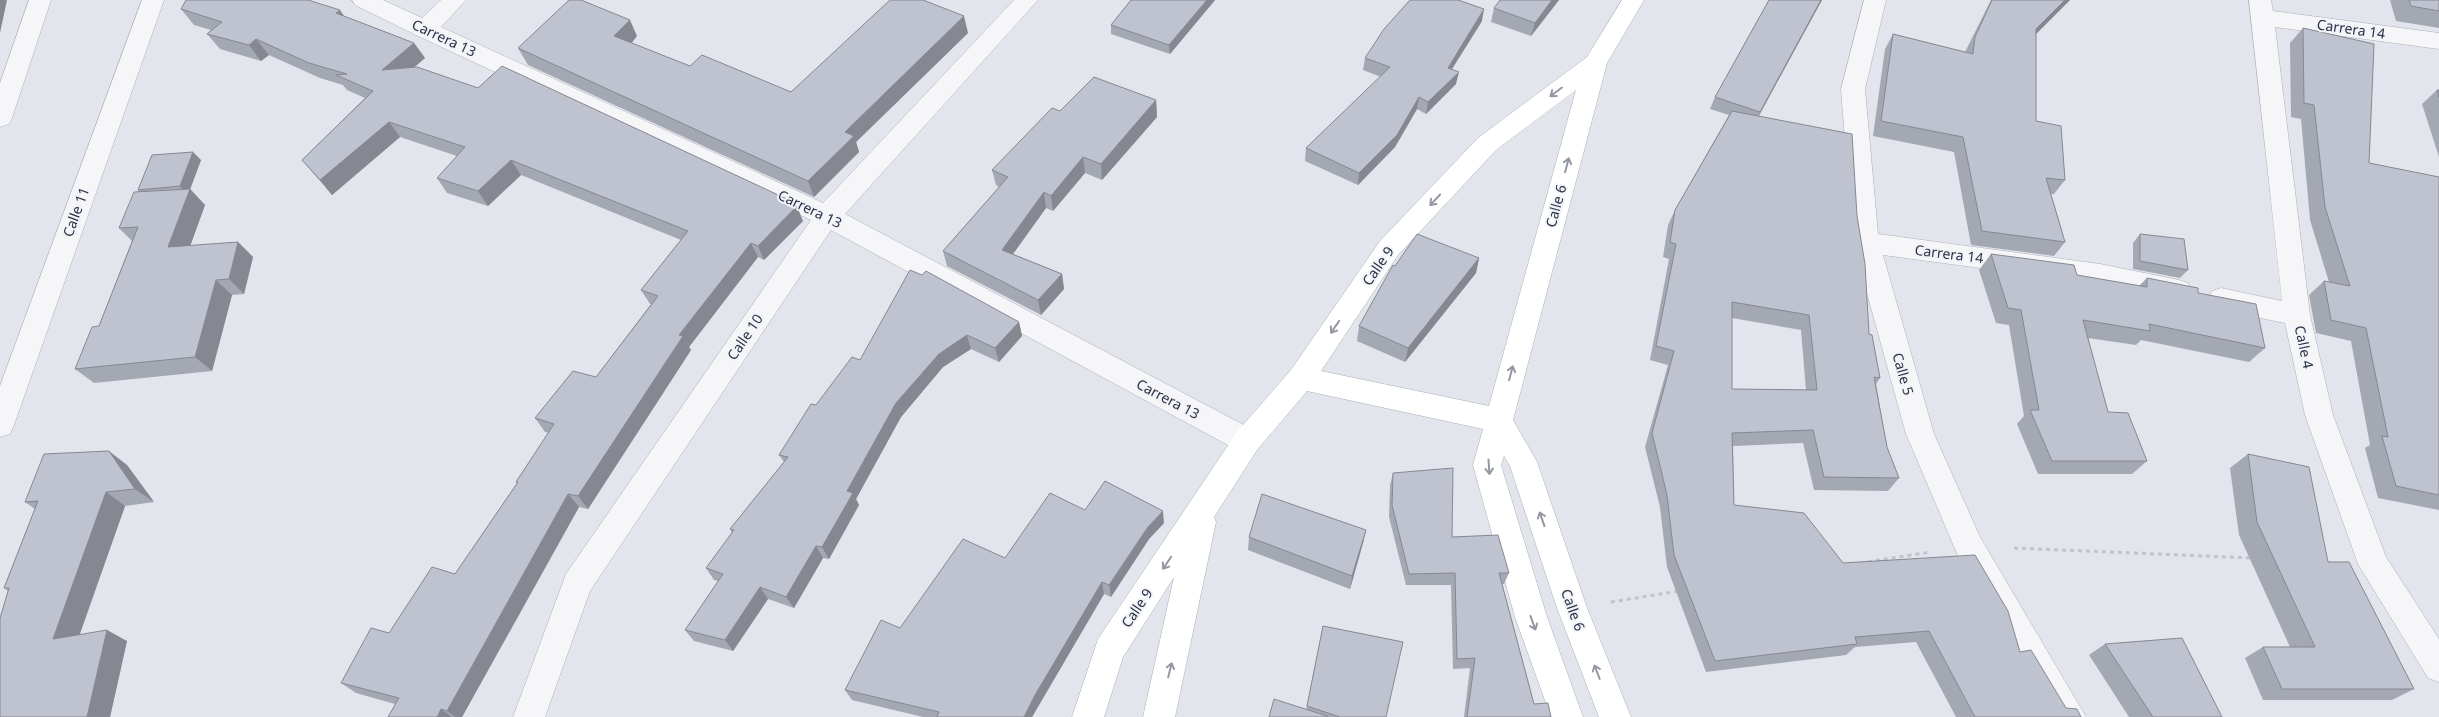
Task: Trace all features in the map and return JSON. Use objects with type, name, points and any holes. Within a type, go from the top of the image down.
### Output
[{"type":"street","points":[[0,118],[40,0]]},
{"type":"street","name":"Calle 11","points":[[0,425],[153,0]]},
{"type":"street","name":"Carrera 13","points":[[363,0],[827,216],[1247,442]]},
{"type":"street","points":[[424,29],[455,0]]},
{"type":"street","name":"Calle 10","points":[[529,717],[577,584],[827,216],[1027,0]]},
{"type":"street","name":"Calle 6","points":[[1567,717],[1531,617],[1487,465],[1595,63],[1633,0]]},
{"type":"street","name":"Calle 5","points":[[1875,0],[1853,89],[1866,243],[1920,434],[1969,546],[2070,717]]},
{"type":"street","name":"Carrera 14","points":[[2261,8],[2439,41]]},
{"type":"street","name":"Calle 4","points":[[2261,8],[2297,315],[2319,415],[2373,564],[2439,667]]},
{"type":"street","name":"Calle 9","points":[[1088,717],[1109,650],[1247,442],[1301,378],[1389,248],[1487,144],[1595,63]]},
{"type":"street","name":"Carrera 14","points":[[1866,243],[2100,274],[2297,315]]},
{"type":"street","points":[[1301,378],[1498,420]]},
{"type":"street","name":"Calle 6","points":[[1498,420],[1523,462],[1572,608],[1615,717]]},
{"type":"street","name":"Calle 9","points":[[1158,717],[1172,662],[1204,508]]},
{"type":"building","points":[[186,0],[308,0],[340,10],[336,13],[414,43],[382,70],[417,67],[478,88],[502,66],[789,200],[786,202],[797,206],[758,246],[751,243],[679,335],[683,336],[578,496],[568,494],[447,711],[441,709],[437,717],[388,717],[399,698],[341,683],[371,628],[389,633],[432,567],[455,574],[518,482],[516,482],[554,424],[535,418],[573,371],[596,377],[658,296],[641,290],[688,231],[511,160],[478,191],[437,178],[465,147],[389,122],[320,180],[302,160],[373,91],[336,75],[347,74],[309,63],[256,39],[249,45],[207,34],[222,22],[181,9]]},
{"type":"building","points":[[569,0],[581,0],[630,20],[614,36],[690,66],[702,55],[791,92],[890,0],[923,0],[964,16],[845,132],[854,136],[808,181],[518,48]]},
{"type":"building","points":[[1131,0],[1207,0],[1169,45],[1111,25]]},
{"type":"building","points":[[1410,0],[1458,0],[1484,9],[1448,68],[1459,72],[1428,102],[1419,97],[1397,135],[1359,173],[1306,148],[1390,67],[1365,58],[1384,29]]},
{"type":"building","points":[[1500,0],[1552,0],[1535,23],[1494,8]]},
{"type":"building","points":[[1769,0],[1821,0],[1760,112],[1715,97]]},
{"type":"building","points":[[1992,0],[2065,0],[2036,29],[2036,121],[2061,126],[2065,180],[2046,178],[2065,242],[1982,231],[1963,137],[1881,121],[1893,34],[1973,54],[1975,37]]},
{"type":"building","points":[[2409,0],[2439,0],[2439,11],[2411,6]]},
{"type":"building","points":[[2303,28],[2374,44],[2369,163],[2439,177],[2439,495],[2396,486],[2382,436],[2388,437],[2366,328],[2331,320],[2324,281],[2350,286],[2325,207],[2314,105],[2304,103]]},
{"type":"building","points":[[1094,77],[1156,100],[1101,164],[1083,157],[1051,196],[1044,192],[1002,250],[1062,274],[1038,300],[943,251],[1008,177],[992,170],[1052,108],[1060,111]]},
{"type":"building","points":[[1732,111],[1852,134],[1857,216],[1865,264],[1869,334],[1872,335],[1880,378],[1874,377],[1887,447],[1899,478],[1824,477],[1813,430],[1732,433],[1734,505],[1804,513],[1843,563],[1975,555],[2008,611],[2020,652],[2031,650],[2066,708],[2077,709],[2081,717],[1975,717],[1929,631],[1855,637],[1857,644],[1715,661],[1674,555],[1667,495],[1652,433],[1674,351],[1656,346],[1676,244],[1670,242],[1675,210]],"holes":[[[1732,302],[1809,315],[1817,390],[1732,389]]]},
{"type":"building","points":[[193,152],[180,186],[138,190],[152,155]]},
{"type":"building","points":[[190,189],[168,247],[238,242],[229,279],[216,280],[195,357],[75,369],[92,327],[99,326],[138,227],[119,228],[134,192]]},
{"type":"building","points":[[1417,234],[1479,258],[1408,348],[1359,326],[1393,265],[1395,266]]},
{"type":"building","points":[[2140,234],[2184,239],[2188,270],[2140,261]]},
{"type":"building","points":[[1991,254],[2074,265],[2077,275],[2147,287],[2147,278],[2198,288],[2198,293],[2256,304],[2265,348],[2149,324],[2150,331],[2083,320],[2108,412],[2128,413],[2147,461],[2052,461],[2030,410],[2039,410],[2021,310],[2008,308]]},
{"type":"building","points":[[910,270],[922,275],[926,271],[1019,322],[995,348],[967,335],[939,354],[896,403],[847,491],[853,493],[822,547],[816,546],[786,597],[760,587],[725,640],[685,630],[723,574],[706,568],[734,530],[730,529],[788,457],[779,455],[811,404],[816,405],[852,357],[860,360]]},
{"type":"building","points":[[109,451],[135,489],[106,492],[53,639],[107,630],[87,717],[0,717],[0,618],[9,588],[4,588],[38,501],[25,502],[44,454]]},
{"type":"building","points":[[2248,454],[2309,467],[2328,562],[2349,562],[2414,689],[2282,689],[2263,647],[2315,647],[2257,522]]},
{"type":"building","points":[[1453,468],[1452,537],[1498,535],[1509,573],[1499,573],[1534,704],[1548,703],[1551,717],[1467,717],[1475,658],[1457,659],[1455,573],[1409,574],[1392,505],[1393,473]]},
{"type":"building","points":[[1105,481],[1163,511],[1148,527],[1109,585],[1102,582],[1024,717],[937,717],[939,712],[845,690],[881,620],[900,628],[963,539],[1005,558],[1050,493],[1085,510]]},
{"type":"building","points":[[1262,494],[1366,530],[1352,576],[1249,537]]},
{"type":"building","points":[[1323,626],[1403,642],[1386,717],[1340,717],[1307,706]]},
{"type":"building","points":[[2182,638],[2222,717],[2153,717],[2105,644]]},
{"type":"building","points":[[1274,699],[1327,716],[1327,717],[1269,717]]}]
